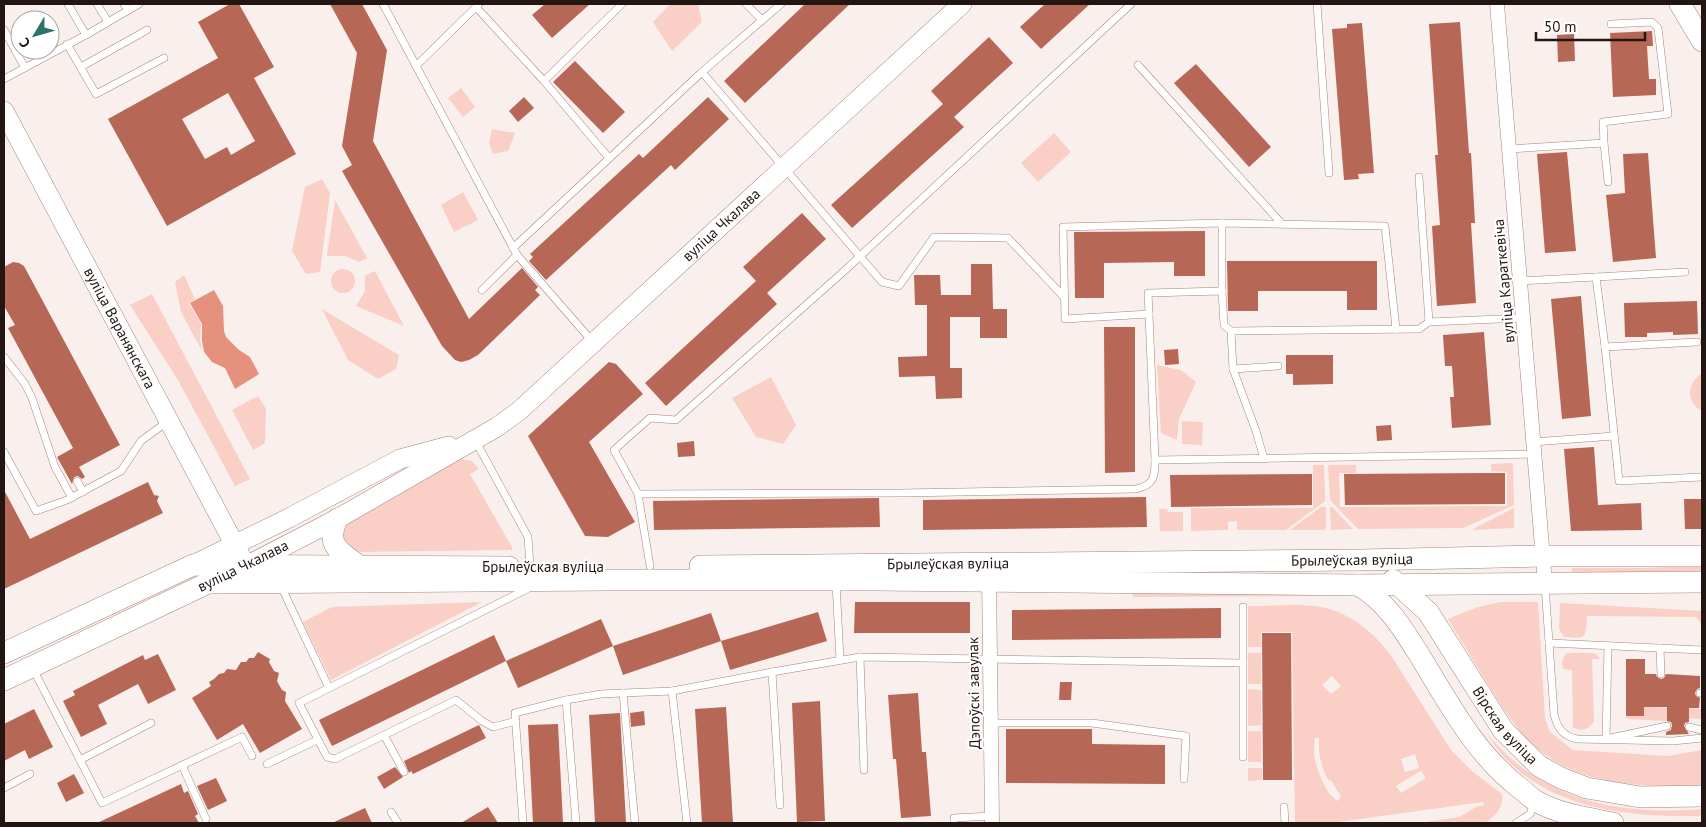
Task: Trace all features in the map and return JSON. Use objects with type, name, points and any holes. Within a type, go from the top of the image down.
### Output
[{"type":"main road","name":"вуліца Чкалава","points":[[4,680],[246,566],[336,519],[497,427],[519,411],[594,343],[962,4]]},
{"type":"main road","points":[[1680,4],[1702,41]]},
{"type":"main road","name":"вуліца Варанянскага","points":[[4,111],[246,566]]},
{"type":"main road","name":"вуліца Чкалава","points":[[4,653],[234,546],[400,459],[475,439]]},
{"type":"main road","points":[[336,519],[332,538],[335,546],[358,566]]},
{"type":"main road","name":"Брылеўская вуліца","points":[[193,565],[358,566],[536,574],[836,581],[989,572],[1362,560],[1543,556],[1702,556]]},
{"type":"main road","points":[[1396,619],[1395,599],[1398,584],[1407,576],[1442,558]]},
{"type":"main road","name":"Вірская вуліца","points":[[1362,560],[1383,572],[1428,612],[1502,730],[1539,766],[1561,778],[1587,788],[1640,797],[1702,796]]},
{"type":"main road","name":"Брылеўская вуліца","points":[[208,583],[279,584],[536,574],[650,566],[989,572],[1358,585],[1702,582]]},
{"type":"main road","points":[[1428,612],[1426,603],[1428,598],[1437,587],[1445,583]]},
{"type":"main road","name":"Вірская вуліца","points":[[1358,585],[1378,598],[1396,619],[1465,728],[1485,756],[1507,779],[1536,801],[1563,812],[1613,823]]},
{"type":"street","name":"вуліца Караткевіча","points":[[1497,4],[1545,583]]},
{"type":"street","name":"Дэпоўскі завулак","points":[[989,572],[992,820]]},
{"type":"lane","points":[[68,4],[86,35]]},
{"type":"lane","points":[[97,4],[108,22]]},
{"type":"lane","points":[[4,79],[86,35],[108,22],[126,7],[139,4]]},
{"type":"lane","points":[[383,4],[515,251],[594,343]]},
{"type":"lane","points":[[544,81],[622,4]]},
{"type":"lane","points":[[746,4],[762,20]]},
{"type":"lane","points":[[482,290],[515,251],[609,158],[702,72],[781,4]]},
{"type":"lane","points":[[650,566],[638,494],[614,450],[650,418],[676,420],[860,256],[1131,4]]},
{"type":"lane","points":[[1317,4],[1329,174]]},
{"type":"lane","points":[[416,66],[477,5],[609,158]]},
{"type":"lane","points":[[1608,182],[1603,122],[1668,114],[1658,28],[1652,22],[1611,24]]},
{"type":"lane","points":[[4,30],[25,68]]},
{"type":"lane","points":[[81,67],[147,30]]},
{"type":"lane","points":[[67,44],[96,94],[164,58]]},
{"type":"lane","points":[[1138,65],[1282,224]]},
{"type":"lane","points":[[702,72],[882,282],[899,286],[934,237],[1008,238],[1064,297]]},
{"type":"lane","points":[[1509,149],[1604,143]]},
{"type":"lane","points":[[1419,177],[1429,322]]},
{"type":"lane","points":[[1222,223],[1224,325],[1231,331],[1419,329],[1429,322],[1523,318]]},
{"type":"lane","points":[[1149,314],[1065,319],[1063,227],[1222,223],[1385,226],[1396,329]]},
{"type":"lane","points":[[1520,280],[1685,272]]},
{"type":"lane","points":[[1596,277],[1606,347],[1619,481],[1702,477]]},
{"type":"lane","points":[[638,494],[901,493],[1136,489],[1146,487],[1155,475],[1148,293],[1222,291]]},
{"type":"lane","points":[[1231,331],[1233,369],[1256,430],[1264,459]]},
{"type":"lane","points":[[1606,347],[1697,342]]},
{"type":"lane","points":[[4,357],[32,398],[55,467],[72,498]]},
{"type":"lane","points":[[1233,369],[1278,366]]},
{"type":"lane","points":[[4,452],[36,511],[72,498],[121,471],[141,441],[169,421]]},
{"type":"lane","points":[[1155,460],[1264,459],[1534,448],[1614,436]]},
{"type":"lane","points":[[475,439],[528,537],[536,574],[299,703],[327,757],[335,759],[456,700],[482,721],[493,727],[516,721]]},
{"type":"lane","points":[[77,481],[83,492]]},
{"type":"lane","points":[[836,581],[840,660]]},
{"type":"lane","points":[[1545,583],[1554,714],[1556,723],[1567,737],[1577,739],[1673,741],[1702,738]]},
{"type":"lane","points":[[279,584],[329,688]]},
{"type":"lane","points":[[1243,606],[1243,758]]},
{"type":"lane","points":[[1549,643],[1702,650]]},
{"type":"lane","points":[[1606,739],[1608,646]]},
{"type":"lane","points":[[1660,648],[1661,674]]},
{"type":"lane","points":[[860,657],[864,770]]},
{"type":"lane","points":[[523,823],[515,713],[566,700],[601,694],[672,691],[860,657],[1243,663]]},
{"type":"lane","points":[[32,667],[102,803],[242,737],[252,756]]},
{"type":"lane","points":[[772,672],[780,805]]},
{"type":"lane","points":[[672,691],[687,823]]},
{"type":"lane","points":[[623,693],[635,823]]},
{"type":"lane","points":[[566,700],[576,823]]},
{"type":"lane","points":[[80,760],[151,722]]},
{"type":"lane","points":[[991,723],[1092,723],[1186,736],[1184,780]]},
{"type":"lane","points":[[1606,739],[1667,726]]},
{"type":"lane","points":[[1689,727],[1702,730]]},
{"type":"lane","points":[[384,735],[404,772]]},
{"type":"lane","points":[[267,764],[317,740]]},
{"type":"lane","points":[[182,765],[206,818]]},
{"type":"lane","points":[[4,788],[30,774]]},
{"type":"lane","points":[[1516,823],[1530,814],[1536,801]]},
{"type":"lane","points":[[1284,807],[1285,823]]},
{"type":"lane","points":[[391,812],[398,823]]},
{"type":"lane","points":[[954,823],[954,818],[992,820]]},
{"type":"shaded area","points":[[670,4],[698,4],[702,22],[672,51],[653,22]]},
{"type":"shaded area","points":[[461,88],[475,107],[463,117],[448,98]]},
{"type":"shaded area","points":[[492,129],[515,133],[508,151],[493,154],[489,142]]},
{"type":"shaded area","points":[[1054,133],[1071,152],[1038,182],[1021,163]]},
{"type":"shaded area","points":[[322,179],[330,193],[320,272],[306,274],[292,251],[305,187]]},
{"type":"shaded area","points":[[463,192],[478,220],[454,232],[441,205]]},
{"type":"shaded area","points":[[335,200],[367,258],[359,262],[345,256],[327,256]]},
{"type":"shaded area","points":[[343,269],[351,273],[355,281],[351,289],[343,293],[335,289],[331,281],[335,273]]},
{"type":"shaded area","points":[[375,271],[404,326],[356,306],[365,291],[365,276]]},
{"type":"shaded area","points":[[184,275],[195,299],[189,303],[201,324],[200,340],[202,351],[181,312],[175,282]]},
{"type":"shaded area","points":[[214,290],[223,306],[226,337],[239,350],[250,357],[259,374],[235,389],[225,368],[212,362],[204,352],[202,324],[190,303]]},
{"type":"shaded area","points":[[152,294],[250,479],[235,486],[178,380],[130,305]]},
{"type":"shaded area","points":[[322,309],[399,355],[396,369],[378,379],[348,360]]},
{"type":"shaded area","points":[[1157,365],[1181,370],[1196,382],[1179,419],[1177,440],[1161,433]]},
{"type":"shaded area","points":[[1702,373],[1702,411],[1693,403],[1690,392],[1693,382]]},
{"type":"shaded area","points":[[771,377],[796,425],[783,444],[756,437],[732,398]]},
{"type":"shaded area","points":[[258,396],[266,409],[265,443],[253,450],[232,410]]},
{"type":"shaded area","points":[[1182,421],[1203,422],[1202,445],[1182,444]]},
{"type":"shaded area","points":[[463,459],[472,461],[479,469],[470,474],[512,550],[357,552],[342,540],[342,529],[347,524]]},
{"type":"shaded area","points":[[1512,463],[1514,505],[1463,528],[1358,529],[1330,500],[1328,465],[1356,465],[1356,473],[1339,473],[1340,507],[1507,506],[1507,472],[1491,471],[1491,464]]},
{"type":"shaded area","points":[[1313,465],[1324,465],[1325,501],[1286,530],[1237,530],[1237,521],[1228,522],[1228,530],[1191,531],[1191,508],[1313,508]]},
{"type":"shaded area","points":[[1321,507],[1326,507],[1326,527],[1324,530],[1290,530]]},
{"type":"shaded area","points":[[1330,507],[1332,507],[1353,529],[1331,530]]},
{"type":"shaded area","points":[[1514,508],[1514,528],[1471,530]]},
{"type":"shaded area","points":[[1159,509],[1167,509],[1168,512],[1183,512],[1183,531],[1160,531]]},
{"type":"shaded area","points":[[1702,565],[1702,574],[1572,573],[1572,568],[1647,568]]},
{"type":"shaded area","points":[[1318,590],[1317,596],[1133,597],[1132,592]]},
{"type":"shaded area","points":[[482,602],[331,680],[303,622],[332,607]]},
{"type":"shaded area","points":[[1500,602],[1538,602],[1545,718],[1550,732],[1573,750],[1668,756],[1702,750],[1702,786],[1643,785],[1603,780],[1566,767],[1548,757],[1528,740],[1503,708],[1448,619],[1478,607]]},
{"type":"shaded area","points":[[1560,603],[1702,611],[1702,625],[1696,617],[1587,616],[1584,635],[1577,638],[1564,637],[1559,629]]},
{"type":"shaded area","points":[[1294,605],[1321,607],[1352,619],[1370,632],[1386,648],[1451,750],[1473,772],[1502,794],[1502,803],[1498,811],[1486,823],[1459,823],[1455,821],[1449,823],[1419,823],[1459,817],[1476,807],[1484,805],[1483,802],[1331,823],[1295,823],[1292,632],[1261,632],[1261,647],[1248,647],[1248,606]],"holes":[[[1332,676],[1341,686],[1331,694],[1322,685]],[[1315,738],[1319,738],[1322,766],[1329,781],[1331,780],[1341,797],[1337,801],[1330,795],[1320,775],[1315,761]],[[1415,754],[1419,768],[1405,772],[1401,759]],[[1421,771],[1426,778],[1401,793],[1396,786]]]},
{"type":"shaded area","points":[[1248,653],[1261,653],[1261,684],[1248,684]]},
{"type":"shaded area","points":[[1567,653],[1593,653],[1600,659],[1592,659],[1594,721],[1585,729],[1573,727],[1572,670],[1563,669],[1562,664],[1563,658]]},
{"type":"shaded area","points":[[1248,689],[1261,690],[1261,725],[1248,726]]},
{"type":"shaded area","points":[[1644,707],[1702,709],[1702,719],[1667,717],[1667,721],[1626,718],[1626,716],[1644,716]]},
{"type":"shaded area","points":[[1248,731],[1261,731],[1261,762],[1248,762]]},
{"type":"shaded area","points":[[1486,732],[1507,755],[1531,774],[1556,788],[1583,799],[1611,806],[1640,809],[1702,809],[1702,816],[1641,814],[1611,810],[1581,803],[1553,793],[1527,777],[1505,758]]},
{"type":"shaded area","points":[[1248,768],[1262,768],[1262,780],[1248,781]]},
{"type":"building","points":[[230,4],[239,4],[274,67],[254,78],[296,154],[167,226],[108,119],[218,58],[198,22]],"holes":[[[228,93],[255,141],[231,155],[227,147],[205,159],[182,119]]]},
{"type":"building","points":[[330,4],[362,4],[387,50],[373,141],[469,319],[522,268],[538,287],[535,290],[540,295],[478,355],[469,360],[461,362],[455,360],[442,346],[342,171],[352,165],[342,146],[357,53]]},
{"type":"building","points":[[545,4],[590,4],[552,38],[532,15]]},
{"type":"building","points":[[805,4],[850,4],[745,103],[724,81]]},
{"type":"building","points":[[1045,4],[1090,4],[1041,49],[1020,27]]},
{"type":"building","points":[[1460,22],[1475,223],[1471,223],[1476,303],[1437,306],[1432,226],[1440,225],[1435,155],[1438,155],[1429,24]]},
{"type":"building","points":[[1362,23],[1374,173],[1358,174],[1359,179],[1344,180],[1332,29],[1347,28],[1347,24]]},
{"type":"building","points":[[1652,31],[1653,46],[1647,46],[1649,79],[1656,79],[1656,95],[1613,97],[1610,33]]},
{"type":"building","points":[[1574,34],[1575,61],[1558,62],[1557,35]]},
{"type":"building","points":[[989,37],[1013,63],[954,117],[964,127],[852,228],[831,205],[943,104],[931,91]]},
{"type":"building","points":[[575,61],[625,112],[603,133],[553,82]]},
{"type":"building","points":[[1196,64],[1271,147],[1249,167],[1174,83]]},
{"type":"building","points":[[524,97],[534,108],[518,122],[509,111]]},
{"type":"building","points":[[708,97],[729,119],[675,170],[671,165],[546,280],[529,261],[533,257],[530,254],[639,154],[643,158]]},
{"type":"building","points":[[1567,152],[1576,251],[1545,253],[1537,154]]},
{"type":"building","points":[[1648,153],[1656,258],[1613,262],[1606,195],[1625,193],[1623,154]]},
{"type":"building","points":[[802,213],[826,239],[767,293],[777,304],[666,406],[645,383],[756,281],[743,267]]},
{"type":"building","points":[[1205,231],[1205,276],[1174,276],[1174,262],[1104,263],[1104,298],[1075,298],[1074,232]]},
{"type":"building","points":[[1227,261],[1377,261],[1377,310],[1347,310],[1347,291],[1258,291],[1258,311],[1228,311]]},
{"type":"building","points":[[13,262],[24,266],[120,445],[79,467],[85,477],[82,479],[78,476],[74,477],[72,484],[57,457],[73,448],[8,328],[15,325],[4,306],[4,267]]},
{"type":"building","points":[[971,264],[992,264],[993,309],[1007,309],[1007,338],[980,338],[980,317],[950,317],[950,368],[962,368],[962,398],[936,399],[935,376],[899,377],[898,357],[927,356],[927,305],[915,305],[914,275],[940,275],[941,295],[971,295]]},
{"type":"building","points":[[1581,296],[1591,416],[1562,419],[1551,299]]},
{"type":"building","points":[[1697,301],[1698,334],[1673,335],[1673,332],[1647,333],[1647,337],[1625,337],[1624,303]]},
{"type":"building","points":[[1104,327],[1135,327],[1135,472],[1105,473]]},
{"type":"building","points":[[1484,332],[1491,425],[1452,428],[1450,397],[1454,397],[1452,366],[1445,366],[1443,335]]},
{"type":"building","points":[[1178,349],[1179,364],[1165,365],[1164,350]]},
{"type":"building","points":[[1286,355],[1333,355],[1333,384],[1293,385],[1293,374],[1286,374]]},
{"type":"building","points":[[609,362],[616,364],[643,394],[589,442],[635,522],[608,537],[585,536],[528,436]]},
{"type":"building","points":[[1391,425],[1392,440],[1377,441],[1376,426]]},
{"type":"building","points":[[694,441],[695,456],[678,457],[677,443]]},
{"type":"building","points":[[1594,447],[1598,505],[1641,503],[1642,530],[1571,531],[1564,449]]},
{"type":"building","points":[[1505,473],[1505,504],[1345,505],[1344,474]]},
{"type":"building","points":[[1312,474],[1312,505],[1171,507],[1170,475]]},
{"type":"building","points":[[148,482],[154,495],[159,496],[157,501],[163,513],[4,589],[4,490],[30,539]]},
{"type":"building","points":[[1146,497],[1147,527],[923,530],[923,500]]},
{"type":"building","points":[[879,498],[880,527],[654,530],[653,501]]},
{"type":"building","points":[[1684,499],[1702,499],[1702,529],[1685,529]]},
{"type":"building","points":[[855,602],[970,602],[970,633],[854,633]]},
{"type":"building","points":[[1221,608],[1221,638],[1012,640],[1012,610]]},
{"type":"building","points":[[818,612],[827,641],[730,670],[721,641]]},
{"type":"building","points":[[711,613],[721,641],[623,675],[613,646]]},
{"type":"building","points":[[601,619],[613,646],[518,688],[506,661]]},
{"type":"building","points":[[1262,633],[1291,633],[1292,780],[1263,780]]},
{"type":"building","points":[[494,635],[506,661],[332,746],[319,720]]},
{"type":"building","points":[[258,652],[270,659],[269,662],[274,671],[279,673],[277,681],[282,690],[286,692],[285,701],[302,729],[260,753],[243,724],[217,740],[192,698],[211,686],[209,682],[219,674],[224,673],[227,669],[236,670],[241,662],[254,658]]},
{"type":"building","points":[[158,654],[176,690],[148,704],[138,684],[98,705],[107,724],[81,737],[63,701],[75,695],[73,691],[143,655],[145,660]]},
{"type":"building","points":[[1626,659],[1645,659],[1645,674],[1656,674],[1661,679],[1666,674],[1700,676],[1700,688],[1695,693],[1700,698],[1699,708],[1689,708],[1689,722],[1685,723],[1684,726],[1689,734],[1666,735],[1666,732],[1671,730],[1672,725],[1671,722],[1667,721],[1667,707],[1644,707],[1644,716],[1626,716]]},
{"type":"building","points":[[1060,682],[1072,682],[1071,700],[1059,700]]},
{"type":"building","points":[[918,693],[922,752],[926,752],[931,816],[901,818],[896,759],[893,759],[888,695]]},
{"type":"building","points":[[820,701],[825,821],[797,822],[792,703]]},
{"type":"building","points":[[726,707],[733,823],[702,823],[695,709]]},
{"type":"building","points":[[34,709],[53,747],[29,759],[25,750],[4,761],[4,724]]},
{"type":"building","points":[[644,711],[645,725],[631,727],[630,713]]},
{"type":"building","points":[[620,713],[626,823],[595,823],[589,715]]},
{"type":"building","points":[[558,724],[563,823],[533,823],[528,725]]},
{"type":"building","points":[[479,725],[486,738],[413,774],[411,771],[409,773],[404,761]]},
{"type":"building","points":[[1006,729],[1092,729],[1092,744],[1165,745],[1165,784],[1006,783]]},
{"type":"building","points":[[395,767],[403,777],[384,789],[377,777]]},
{"type":"building","points":[[74,774],[84,793],[66,802],[57,783]]},
{"type":"building","points":[[216,778],[227,801],[208,810],[197,786]]},
{"type":"building","points":[[181,784],[184,793],[188,791],[198,814],[195,816],[199,823],[97,823]]},
{"type":"building","points":[[488,807],[498,823],[461,823]]},
{"type":"building","points":[[365,808],[372,823],[332,823]]}]
